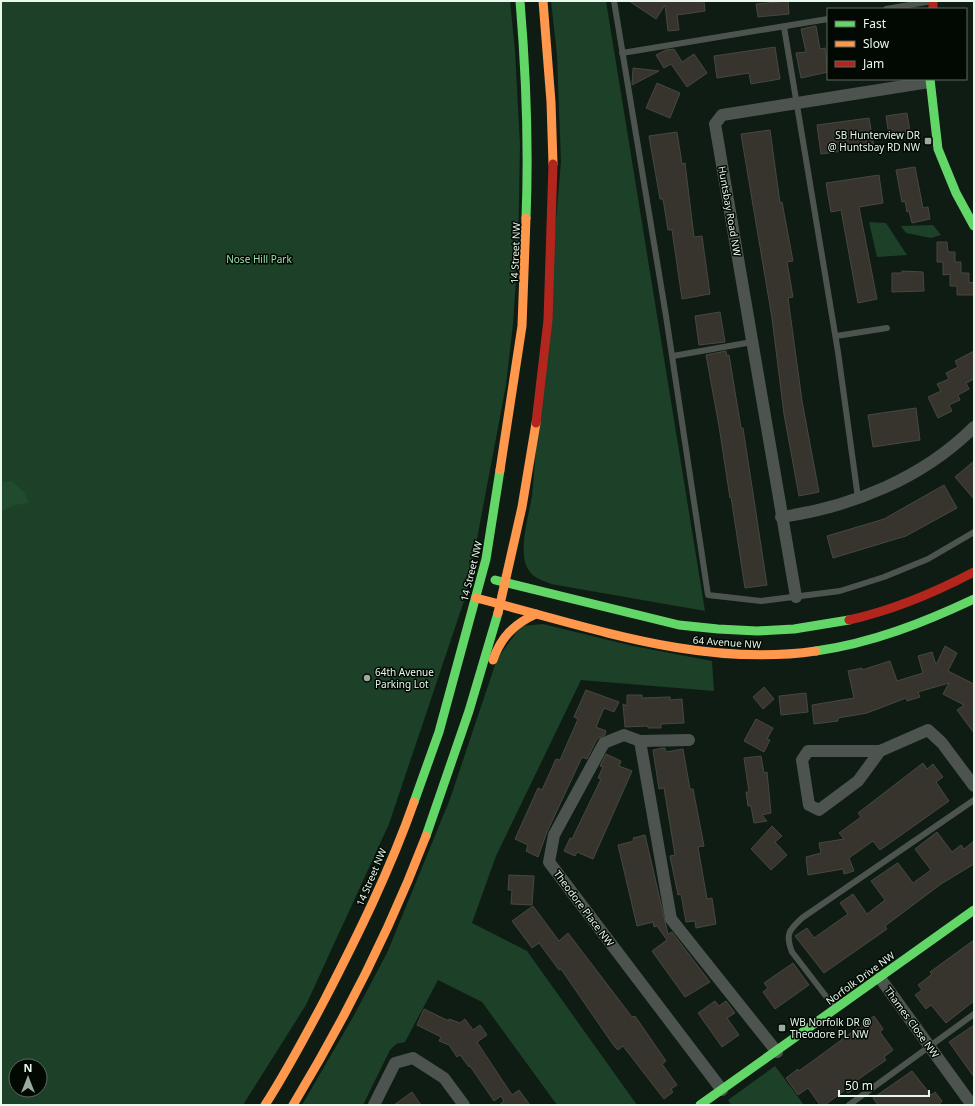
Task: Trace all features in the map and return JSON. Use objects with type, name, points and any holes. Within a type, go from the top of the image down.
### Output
[{"type":"main road","name":"14 Street NW","points":[[265,1105],[288,1069],[339,972],[380,887],[411,810],[439,732],[489,547],[522,326],[528,170],[524,51],[520,1]]},
{"type":"main road","points":[[293,1105],[307,1083],[363,979],[402,897],[431,824],[467,719],[501,604],[514,549],[538,415],[547,329],[553,161],[548,53],[543,1]]},
{"type":"main road","points":[[930,80],[938,149],[956,193],[974,226]]},
{"type":"main road","points":[[514,549],[517,565]]},
{"type":"main road","name":"64 Avenue NW","points":[[482,577],[679,625],[716,630],[780,632],[827,626],[869,617],[942,590],[974,572]]},
{"type":"main road","points":[[527,579],[573,599]]},
{"type":"main road","name":"64 Avenue NW","points":[[476,598],[640,640],[689,650],[730,655],[806,653],[852,645],[894,634],[937,618],[974,599]]},
{"type":"main road","points":[[467,719],[474,710],[497,647],[511,627],[536,614]]},
{"type":"main road","name":"Norfolk Drive NW","points":[[700,1105],[777,1052],[974,910]]},
{"type":"street","name":"Huntsbay Road NW","points":[[796,597],[715,124],[722,115],[930,80]]},
{"type":"street","points":[[782,517],[816,512],[858,498],[910,476],[964,438],[974,427]]},
{"type":"street","points":[[880,751],[858,782],[819,810],[809,805],[802,760],[808,751],[880,751],[928,730],[942,744],[974,786]]},
{"type":"street","name":"Theodore Place NW","points":[[689,740],[640,741],[624,735],[604,744],[554,835],[549,862],[722,1090]]},
{"type":"street","points":[[640,741],[671,919],[777,1052]]},
{"type":"street","name":"Thames Close NW","points":[[880,978],[972,1105]]},
{"type":"street","points":[[374,1105],[395,1063],[413,1058],[444,1078],[464,1105]]},
{"type":"lane","points":[[614,1],[672,356],[708,595],[761,601],[840,591],[884,577],[928,559],[974,532]]},
{"type":"lane","points":[[892,8],[933,1]]},
{"type":"lane","points":[[622,53],[827,19]]},
{"type":"lane","points":[[784,27],[836,336],[858,498]]},
{"type":"lane","points":[[836,336],[887,328]]},
{"type":"lane","points":[[672,356],[752,342]]},
{"type":"lane","points":[[836,1010],[792,952],[788,943],[788,935],[792,927],[802,918],[974,800]]},
{"type":"lane","points":[[849,1105],[974,1014]]},
{"type":"green space","name":"Nose Hill Park","points":[[1,1],[510,1],[515,51],[520,145],[518,251],[513,324],[506,385],[467,592],[389,824],[306,1005],[243,1105],[1,1105]]},
{"type":"green space","points":[[551,1],[606,1],[705,611],[551,584],[534,576],[526,565],[524,546],[526,524],[532,496],[561,162],[557,55]]},
{"type":"green space","points":[[869,222],[886,223],[907,255],[877,257]]},
{"type":"green space","points":[[933,225],[941,235],[931,238],[906,233],[901,226]]},
{"type":"green space","points":[[12,481],[25,493],[29,503],[15,505],[1,511],[1,482]]},
{"type":"green space","points":[[543,624],[633,646],[712,661],[714,691],[581,680],[496,856],[472,923],[527,951],[637,1105],[557,1105],[482,1002],[438,980],[405,1042],[396,1044],[390,1050],[363,1105],[302,1105],[353,1017],[387,953],[450,799],[497,659],[521,626]]},
{"type":"green space","points":[[775,1066],[804,1105],[731,1105],[728,1100]]},
{"type":"building","points":[[629,1],[704,1],[705,11],[677,15],[679,30],[668,31],[665,5],[656,19]]},
{"type":"building","points":[[788,1],[789,14],[758,17],[756,4]]},
{"type":"building","points":[[816,26],[820,49],[825,48],[827,72],[801,78],[796,53],[806,52],[801,29]]},
{"type":"building","points":[[775,47],[780,79],[751,84],[749,73],[717,78],[714,56]]},
{"type":"building","points":[[674,49],[682,62],[694,54],[707,73],[687,87],[671,64],[664,68],[656,55],[666,50]]},
{"type":"building","points":[[633,68],[659,71],[632,85]]},
{"type":"building","points":[[657,83],[680,93],[670,118],[646,108]]},
{"type":"building","points":[[907,113],[910,132],[889,135],[886,116]]},
{"type":"building","points":[[869,118],[874,147],[821,154],[817,125]]},
{"type":"building","points":[[770,130],[780,203],[782,202],[793,261],[787,262],[793,297],[788,298],[802,401],[819,492],[799,496],[784,414],[772,318],[741,134]]},
{"type":"building","points":[[677,132],[682,164],[685,163],[694,237],[702,236],[710,294],[682,299],[672,230],[668,230],[663,199],[660,199],[649,136]]},
{"type":"building","points":[[915,167],[923,208],[928,207],[930,219],[912,223],[909,211],[907,212],[905,201],[902,202],[896,170]]},
{"type":"building","points":[[879,175],[883,203],[859,207],[877,299],[858,303],[841,210],[831,212],[826,183]]},
{"type":"building","points":[[937,242],[947,242],[948,252],[955,252],[955,262],[961,262],[961,273],[969,273],[969,283],[974,282],[974,295],[957,295],[957,286],[950,286],[950,274],[943,275],[943,262],[937,262]]},
{"type":"building","points":[[902,271],[923,272],[924,291],[892,292],[892,273],[902,273]]},
{"type":"building","points":[[720,312],[725,342],[699,345],[695,316]]},
{"type":"building","points":[[726,351],[727,356],[729,355],[741,428],[743,428],[767,585],[745,588],[731,497],[730,498],[706,355]]},
{"type":"building","points":[[974,351],[974,379],[966,383],[969,389],[958,395],[960,400],[949,405],[952,411],[938,418],[928,397],[941,391],[937,384],[949,379],[946,373],[958,367],[955,361]]},
{"type":"building","points":[[916,408],[920,440],[873,447],[868,415]]},
{"type":"building","points":[[974,461],[974,499],[955,477]]},
{"type":"building","points":[[944,485],[957,508],[906,536],[833,558],[827,536],[884,519]]},
{"type":"building","points":[[945,646],[957,653],[948,671],[974,684],[974,733],[957,710],[964,705],[943,694],[949,683],[918,692],[920,697],[907,701],[906,698],[867,713],[838,718],[838,721],[814,724],[812,705],[854,698],[848,671],[862,668],[862,670],[890,661],[897,681],[923,673],[918,656],[932,652],[936,665]]},
{"type":"building","points":[[764,687],[774,699],[763,709],[753,697]]},
{"type":"building","points":[[586,690],[619,702],[614,712],[604,708],[596,727],[606,731],[605,735],[597,739],[587,759],[582,757],[547,832],[538,857],[526,851],[528,845],[515,839],[538,788],[542,790],[556,759],[560,760],[578,719],[574,717]]},
{"type":"building","points":[[806,693],[808,712],[781,715],[779,696]]},
{"type":"building","points":[[627,695],[642,695],[642,698],[670,697],[670,700],[682,699],[684,723],[661,724],[661,728],[648,728],[648,726],[625,727],[623,704],[627,706]]},
{"type":"building","points":[[756,719],[773,728],[767,739],[770,740],[764,752],[744,741]]},
{"type":"building","points":[[665,748],[666,752],[683,749],[690,789],[693,789],[704,846],[698,847],[707,899],[712,898],[716,924],[696,928],[695,921],[686,922],[681,894],[678,895],[670,856],[675,855],[664,788],[659,789],[653,750]]},
{"type":"building","points":[[606,754],[621,761],[619,766],[632,771],[593,859],[577,852],[575,856],[564,851],[570,838],[572,839],[601,779],[598,778],[603,767],[600,766]]},
{"type":"building","points":[[761,756],[764,773],[767,772],[771,813],[762,815],[767,821],[754,823],[751,806],[748,806],[746,792],[749,792],[744,758]]},
{"type":"building","points":[[923,763],[927,769],[933,764],[943,777],[936,782],[949,801],[880,850],[873,841],[849,858],[854,871],[844,874],[843,869],[808,875],[806,857],[821,853],[819,843],[844,839],[839,833],[861,817],[858,813]]},
{"type":"building","points":[[772,826],[782,836],[775,842],[787,855],[771,870],[751,849]]},
{"type":"building","points":[[937,832],[952,852],[961,845],[964,849],[974,841],[974,864],[941,884],[885,926],[887,929],[824,973],[795,936],[807,928],[814,938],[848,914],[840,903],[853,894],[867,914],[885,900],[871,881],[898,863],[913,883],[931,870],[915,849]]},
{"type":"building","points":[[645,835],[668,934],[672,932],[710,982],[685,997],[652,951],[667,940],[657,926],[654,927],[653,922],[637,926],[618,845],[634,841],[633,838]]},
{"type":"building","points":[[509,875],[534,876],[532,905],[511,904],[512,890],[508,890]]},
{"type":"building","points":[[533,906],[559,941],[568,933],[632,1017],[635,1016],[666,1061],[662,1064],[677,1085],[671,1089],[673,1092],[664,1099],[623,1046],[618,1050],[614,1046],[561,969],[559,970],[539,943],[532,948],[512,921]]},
{"type":"building","points":[[974,940],[974,1001],[946,1023],[931,1005],[926,1009],[915,995],[922,990],[918,985],[932,974],[930,972]]},
{"type":"building","points":[[793,963],[809,985],[775,1009],[763,992],[768,988],[764,983]]},
{"type":"building","points":[[715,1001],[719,1006],[726,1001],[735,1013],[727,1018],[739,1035],[722,1047],[698,1013]]},
{"type":"building","points":[[424,1009],[449,1021],[449,1019],[460,1023],[465,1019],[473,1030],[480,1025],[487,1035],[477,1042],[512,1095],[519,1090],[530,1105],[499,1105],[504,1101],[501,1096],[494,1101],[470,1066],[469,1067],[460,1055],[457,1057],[449,1045],[439,1041],[441,1037],[417,1025]]},
{"type":"building","points":[[874,1016],[883,1029],[880,1032],[893,1050],[884,1057],[886,1060],[856,1081],[859,1085],[848,1093],[845,1090],[825,1105],[820,1105],[808,1088],[798,1095],[786,1078],[798,1069],[799,1071]]},
{"type":"building","points":[[974,1025],[974,1077],[949,1042]]},
{"type":"building","points":[[912,1071],[931,1095],[935,1092],[942,1101],[939,1105],[878,1105],[873,1098]]},
{"type":"building","points":[[412,1092],[421,1105],[394,1105]]},
{"type":"traffic: fast","points":[[520,1],[526,109],[526,218]]},
{"type":"traffic: fast","points":[[930,80],[938,149],[956,193],[974,226]]},
{"type":"traffic: fast","points":[[414,802],[439,732],[486,559],[500,470]]},
{"type":"traffic: fast","points":[[495,580],[679,625],[757,631],[794,629],[849,620]]},
{"type":"traffic: fast","points":[[816,651],[857,643],[897,631],[974,599]]},
{"type":"traffic: fast","points":[[426,836],[469,711],[498,613]]},
{"type":"traffic: fast","points":[[700,1105],[974,910]]},
{"type":"traffic: slow","points":[[543,1],[551,102],[553,164]]},
{"type":"traffic: slow","points":[[500,470],[522,326],[526,218]]},
{"type":"traffic: slow","points":[[498,613],[522,507],[536,423]]},
{"type":"traffic: slow","points":[[476,598],[602,632],[687,649],[729,654],[772,655],[816,651]]},
{"type":"traffic: slow","points":[[493,660],[496,652],[509,632],[521,622],[536,614]]},
{"type":"traffic: slow","points":[[265,1105],[325,999],[349,951],[395,852],[414,802]]},
{"type":"traffic: slow","points":[[293,1105],[331,1040],[366,974],[397,906],[426,836]]},
{"type":"traffic: jam","points":[[933,1],[933,8]]},
{"type":"traffic: jam","points":[[536,423],[548,320],[553,164]]},
{"type":"traffic: jam","points":[[849,620],[898,606],[944,587],[974,572]]},
{"type":"place","name":"SB Hunterview DR @ Huntsbay RD NW","points":[[928,141]]},
{"type":"place","name":"64th Avenue Parking Lot","points":[[367,678]]},
{"type":"place","name":"WB Norfolk DR @ Theodore PL NW","points":[[782,1028]]}]
